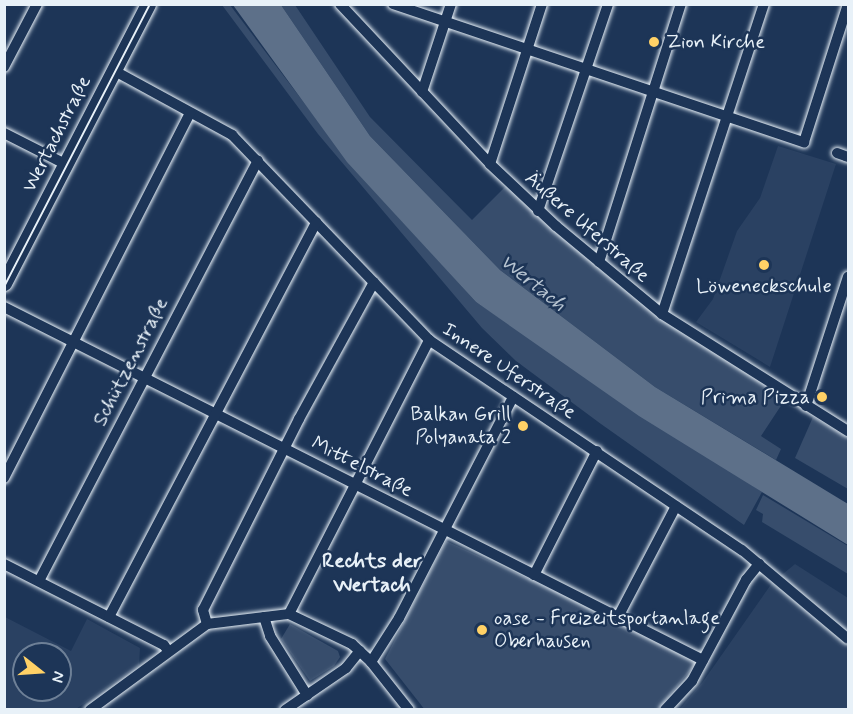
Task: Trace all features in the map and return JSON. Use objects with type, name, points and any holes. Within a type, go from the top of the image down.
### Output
[{"type":"street","points":[[4,67],[37,4]]},
{"type":"street","name":"Wertachstraße","points":[[4,283],[148,4]]},
{"type":"street","name":"Äußere Uferstraße","points":[[340,4],[490,164],[538,211],[662,314],[849,431]]},
{"type":"street","points":[[393,4],[804,142],[848,4]]},
{"type":"street","points":[[422,92],[451,4]]},
{"type":"street","points":[[490,164],[542,4]]},
{"type":"street","points":[[538,211],[608,4]]},
{"type":"street","points":[[599,262],[681,4]]},
{"type":"street","points":[[662,314],[764,4]]},
{"type":"street","name":"Innere Uferstraße","points":[[113,70],[232,135],[429,340],[513,398],[597,451],[759,564],[849,639]]},
{"type":"street","points":[[4,478],[190,112]]},
{"type":"street","points":[[4,133],[65,164]]},
{"type":"street","points":[[837,153],[849,157]]},
{"type":"street","name":"Schützenstraße","points":[[39,581],[258,161]]},
{"type":"street","points":[[110,617],[316,222]]},
{"type":"street","points":[[806,406],[849,277]]},
{"type":"street","points":[[207,624],[203,610],[284,448],[374,282]]},
{"type":"street","name":"Mittelstraße","points":[[4,307],[145,376],[703,660]]},
{"type":"street","points":[[289,614],[429,340]]},
{"type":"street","points":[[371,662],[446,530],[513,398]]},
{"type":"street","points":[[534,575],[597,451]]},
{"type":"street","points":[[618,617],[676,506]]},
{"type":"street","points":[[4,564],[110,617],[168,651]]},
{"type":"street","points":[[665,710],[678,699],[703,660],[746,580],[759,564]]},
{"type":"street","points":[[90,710],[207,624],[289,614],[342,638],[360,651],[409,710]]},
{"type":"street","points":[[264,617],[270,636],[307,695]]},
{"type":"street","points":[[285,710],[346,668],[360,651]]},
{"type":"shaded area","points":[[222,5],[230,5],[352,166],[476,302],[762,492],[744,525],[516,361],[482,328],[318,134]]},
{"type":"shaded area","points":[[233,5],[281,5],[370,136],[500,270],[655,387],[848,504],[848,545],[639,416],[476,302],[347,162]]},
{"type":"shaded area","points":[[281,5],[295,5],[370,117],[472,220],[509,183],[662,314],[788,395],[761,436],[781,449],[776,460],[655,387],[500,270],[370,136]]},
{"type":"shaded area","name":"Löweneckschule","points":[[778,146],[836,164],[770,367],[696,322],[713,299],[737,231],[760,198]]},
{"type":"shaded area","points":[[813,417],[848,438],[848,489],[795,458]]},
{"type":"shaded area","points":[[763,495],[848,546],[848,574],[762,522],[763,514],[756,510]]},
{"type":"shaded area","name":"oase - Freizeitsportanlage Oberhausen","points":[[446,541],[579,602],[698,661],[658,709],[425,710],[385,659]]},
{"type":"shaded area","points":[[795,564],[848,598],[848,709],[679,710],[702,683],[772,583]]},
{"type":"shaded area","points":[[5,617],[54,642],[12,642],[12,702],[72,702],[72,649],[87,619],[140,648],[139,665],[76,709],[5,709]]},
{"type":"shaded area","points":[[290,624],[338,651],[340,657],[334,666],[310,681],[281,639]]},
{"type":"tram line","points":[[4,287],[150,4]]},
{"type":"place","name":"Zion Kirche","points":[[654,42]]},
{"type":"place","name":"Löweneckschule","points":[[764,265]]},
{"type":"place","name":"Prima Pizza","points":[[822,397]]},
{"type":"place","name":"Balkan Grill Polyanata 2","points":[[523,426]]},
{"type":"place","name":"oase - Freizeitsportanlage Oberhausen","points":[[482,630]]},
{"type":"district","name":"Rechts der Wertach","points":[[372,573]]},
{"type":"water label","name":"Wertach","points":[[533,283]]}]
